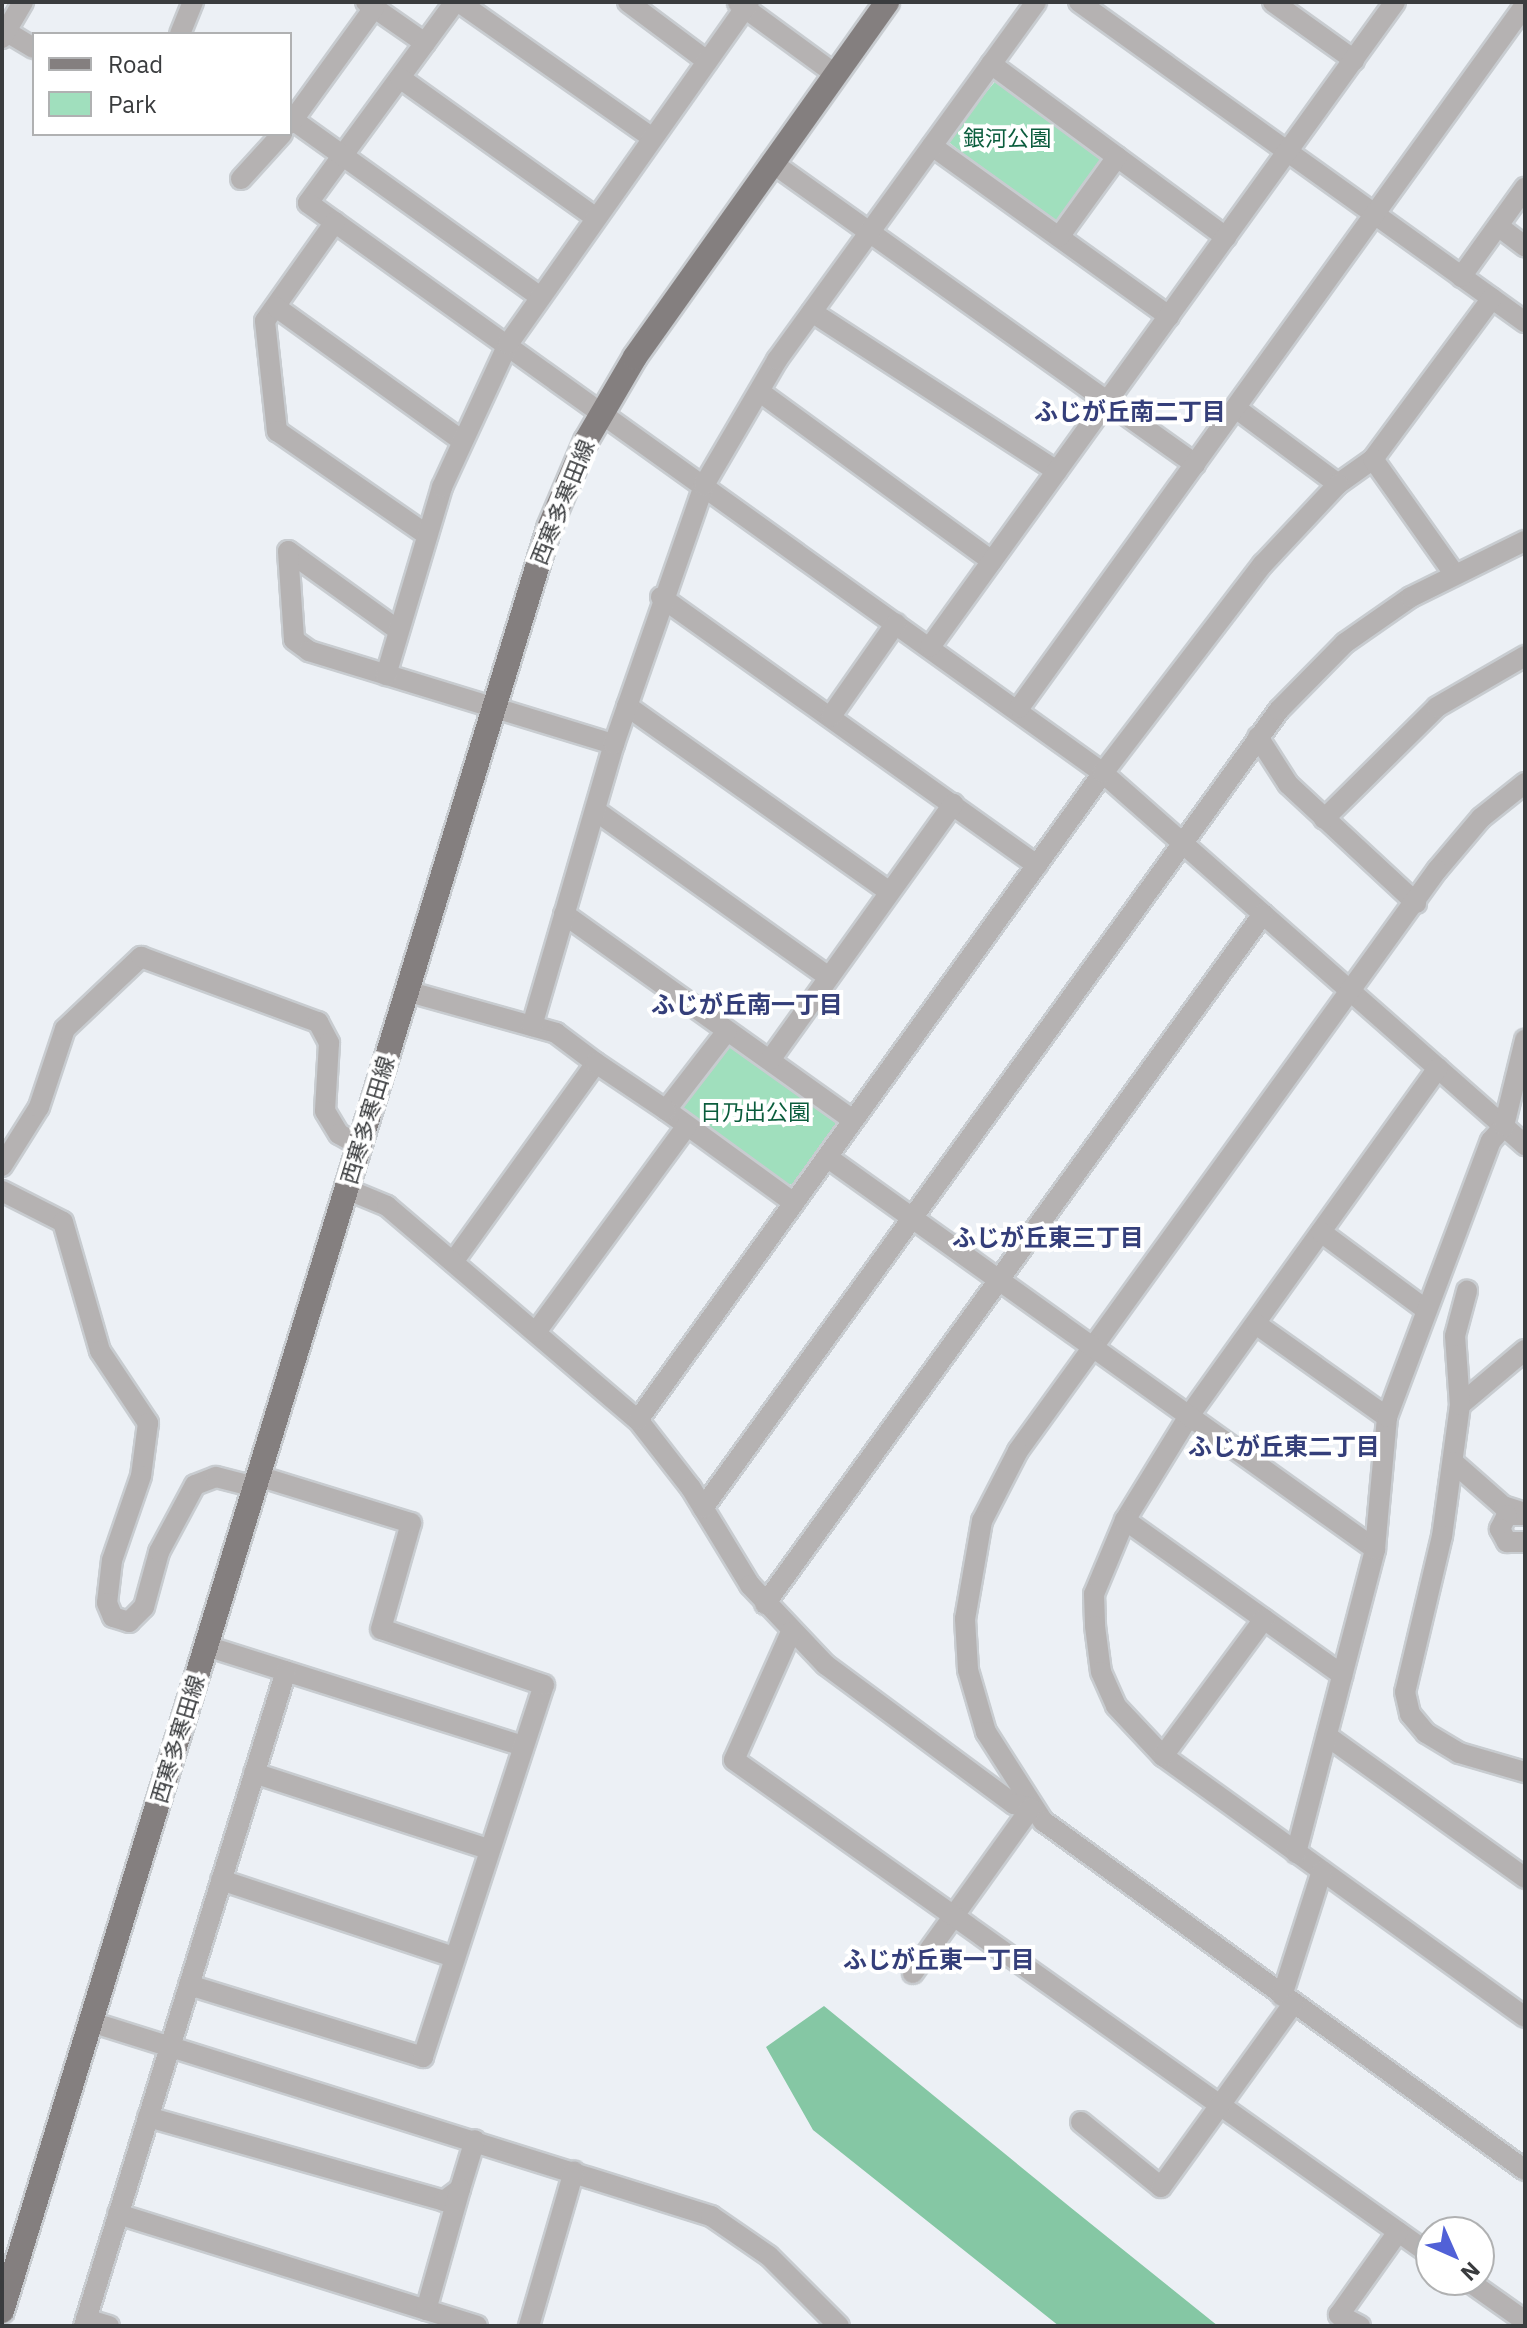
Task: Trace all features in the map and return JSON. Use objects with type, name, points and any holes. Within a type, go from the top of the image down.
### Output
[{"type":"main road","name":"西寒多寒田線","points":[[2,2311],[539,557],[602,410],[771,162],[887,2]]},
{"type":"street","points":[[23,2],[3,33],[32,47]]},
{"type":"street","points":[[181,32],[193,2]]},
{"type":"street","points":[[651,137],[457,2],[308,203],[1019,708],[1103,773],[1525,1145]]},
{"type":"street","points":[[628,2],[707,61]]},
{"type":"street","points":[[532,1026],[614,744],[661,597],[704,485],[812,312],[1036,2]]},
{"type":"street","points":[[1079,2],[1525,322]]},
{"type":"street","points":[[1273,2],[1354,60]]},
{"type":"street","points":[[930,647],[1395,2]]},
{"type":"street","points":[[386,675],[427,535],[461,440],[508,344],[744,4],[835,74]]},
{"type":"street","points":[[292,120],[370,5],[425,43]]},
{"type":"street","points":[[1019,708],[1525,5]]},
{"type":"street","points":[[991,64],[1226,237]]},
{"type":"street","points":[[400,78],[595,217]]},
{"type":"street","points":[[292,128],[343,155],[540,297]]},
{"type":"street","points":[[241,179],[279,136]]},
{"type":"street","points":[[932,146],[1169,316]]},
{"type":"street","points":[[1059,237],[1117,157]]},
{"type":"street","points":[[771,162],[1195,464]]},
{"type":"street","points":[[1461,277],[1525,188]]},
{"type":"street","points":[[335,222],[265,321],[277,431],[427,535]]},
{"type":"street","points":[[1498,226],[1525,246]]},
{"type":"street","points":[[638,1420],[1103,773],[1263,564],[1338,484],[1373,459],[1492,298]]},
{"type":"street","points":[[276,307],[461,440]]},
{"type":"street","points":[[812,312],[1057,471]]},
{"type":"street","points":[[760,392],[992,561]]},
{"type":"street","points":[[1237,409],[1338,484]]},
{"type":"street","points":[[1373,459],[1453,572]]},
{"type":"street","points":[[703,1508],[1258,737],[1345,643],[1453,572],[1525,541]]},
{"type":"street","points":[[398,630],[288,551],[294,640],[386,675],[614,744]]},
{"type":"street","points":[[661,597],[1037,865]]},
{"type":"street","points":[[831,716],[896,623]]},
{"type":"street","points":[[1324,819],[1437,707],[1525,656]]},
{"type":"street","points":[[627,706],[890,892]]},
{"type":"street","points":[[1258,737],[1288,784],[1416,903]]},
{"type":"street","points":[[1525,783],[1481,818],[1416,903],[1002,1477],[969,1579],[965,1639],[973,1693],[995,1754],[1031,1808],[1092,1862],[1525,2170]]},
{"type":"street","points":[[770,1060],[953,804]]},
{"type":"street","points":[[596,811],[829,977]]},
{"type":"street","points":[[564,914],[853,1120]]},
{"type":"street","points":[[765,1604],[1263,914]]},
{"type":"street","points":[[2,1166],[39,1107],[65,1029],[141,957],[318,1022],[329,1043],[325,1111],[339,1134],[359,1145]]},
{"type":"street","points":[[406,991],[556,1033],[794,1203]]},
{"type":"street","points":[[666,1110],[727,1031]]},
{"type":"street","points":[[1296,1853],[1375,1549],[1387,1417],[1425,1309],[1491,1141],[1504,1126],[1525,1040]]},
{"type":"street","points":[[453,1262],[596,1063]]},
{"type":"street","points":[[1438,1068],[1189,1416],[1125,1520],[1094,1594],[1101,1672],[1116,1706],[1163,1756],[1525,2017]]},
{"type":"street","points":[[536,1332],[687,1126]]},
{"type":"street","points":[[827,1157],[1375,1549]]},
{"type":"street","points":[[346,1189],[387,1206],[638,1420],[703,1508],[765,1604],[791,1632],[892,1716],[1014,1804],[1031,1808]]},
{"type":"street","points":[[2,1191],[63,1222],[100,1351],[148,1423],[141,1476],[112,1560],[107,1603],[113,1617],[129,1622],[144,1607],[159,1552],[195,1485],[216,1477],[256,1482],[411,1523],[381,1629],[544,1685],[520,1745],[423,2057],[189,1985]]},
{"type":"street","points":[[1321,1232],[1425,1309]]},
{"type":"street","points":[[1467,1291],[1455,1336],[1460,1405],[1453,1462],[1406,1701],[1417,1725],[1459,1753],[1525,1772]]},
{"type":"street","points":[[1256,1324],[1387,1417]]},
{"type":"street","points":[[1460,1405],[1525,1350]]},
{"type":"street","points":[[1453,1462],[1503,1506],[1523,1513]]},
{"type":"street","points":[[1523,1513],[1507,1515],[1500,1529],[1507,1542],[1525,1542]]},
{"type":"street","points":[[1125,1520],[1342,1675]]},
{"type":"street","points":[[1163,1756],[1264,1619]]},
{"type":"street","points":[[791,1632],[734,1760],[1415,2244]]},
{"type":"street","points":[[206,1646],[520,1745]]},
{"type":"street","points":[[109,2326],[85,2322],[286,1671]]},
{"type":"street","points":[[1327,1736],[1525,1878]]},
{"type":"street","points":[[254,1773],[488,1849]]},
{"type":"street","points":[[913,1973],[1031,1808]]},
{"type":"street","points":[[1081,2122],[1161,2187],[1220,2105],[1288,2000],[1322,1871]]},
{"type":"street","points":[[221,1880],[454,1957]]},
{"type":"street","points":[[91,2022],[711,2216],[769,2256],[839,2326]]},
{"type":"street","points":[[148,2117],[444,2201],[460,2189]]},
{"type":"street","points":[[426,2310],[475,2140]]},
{"type":"street","points":[[529,2326],[574,2171]]},
{"type":"street","points":[[118,2214],[477,2326]]},
{"type":"street","points":[[1360,2326],[1339,2315],[1398,2232]]},
{"type":"street","points":[[1490,2296],[1525,2321]]},
{"type":"green space","name":"銀河公園","points":[[998,78],[1104,158],[1105,166],[1055,226],[946,140]]},
{"type":"green space","name":"日乃出公園","points":[[732,1042],[834,1116],[836,1125],[796,1183],[785,1186],[680,1111],[723,1043]]},
{"type":"green space","points":[[824,2006],[1218,2326],[1059,2326],[813,2130],[766,2047]]},
{"type":"district","name":"ふじが丘南二丁目","points":[[1130,412]]},
{"type":"district","name":"ふじが丘南一丁目","points":[[747,1005]]},
{"type":"district","name":"ふじが丘東三丁目","points":[[1048,1238]]},
{"type":"district","name":"ふじが丘東二丁目","points":[[1284,1447]]},
{"type":"district","name":"ふじが丘東一丁目","points":[[939,1960]]}]
